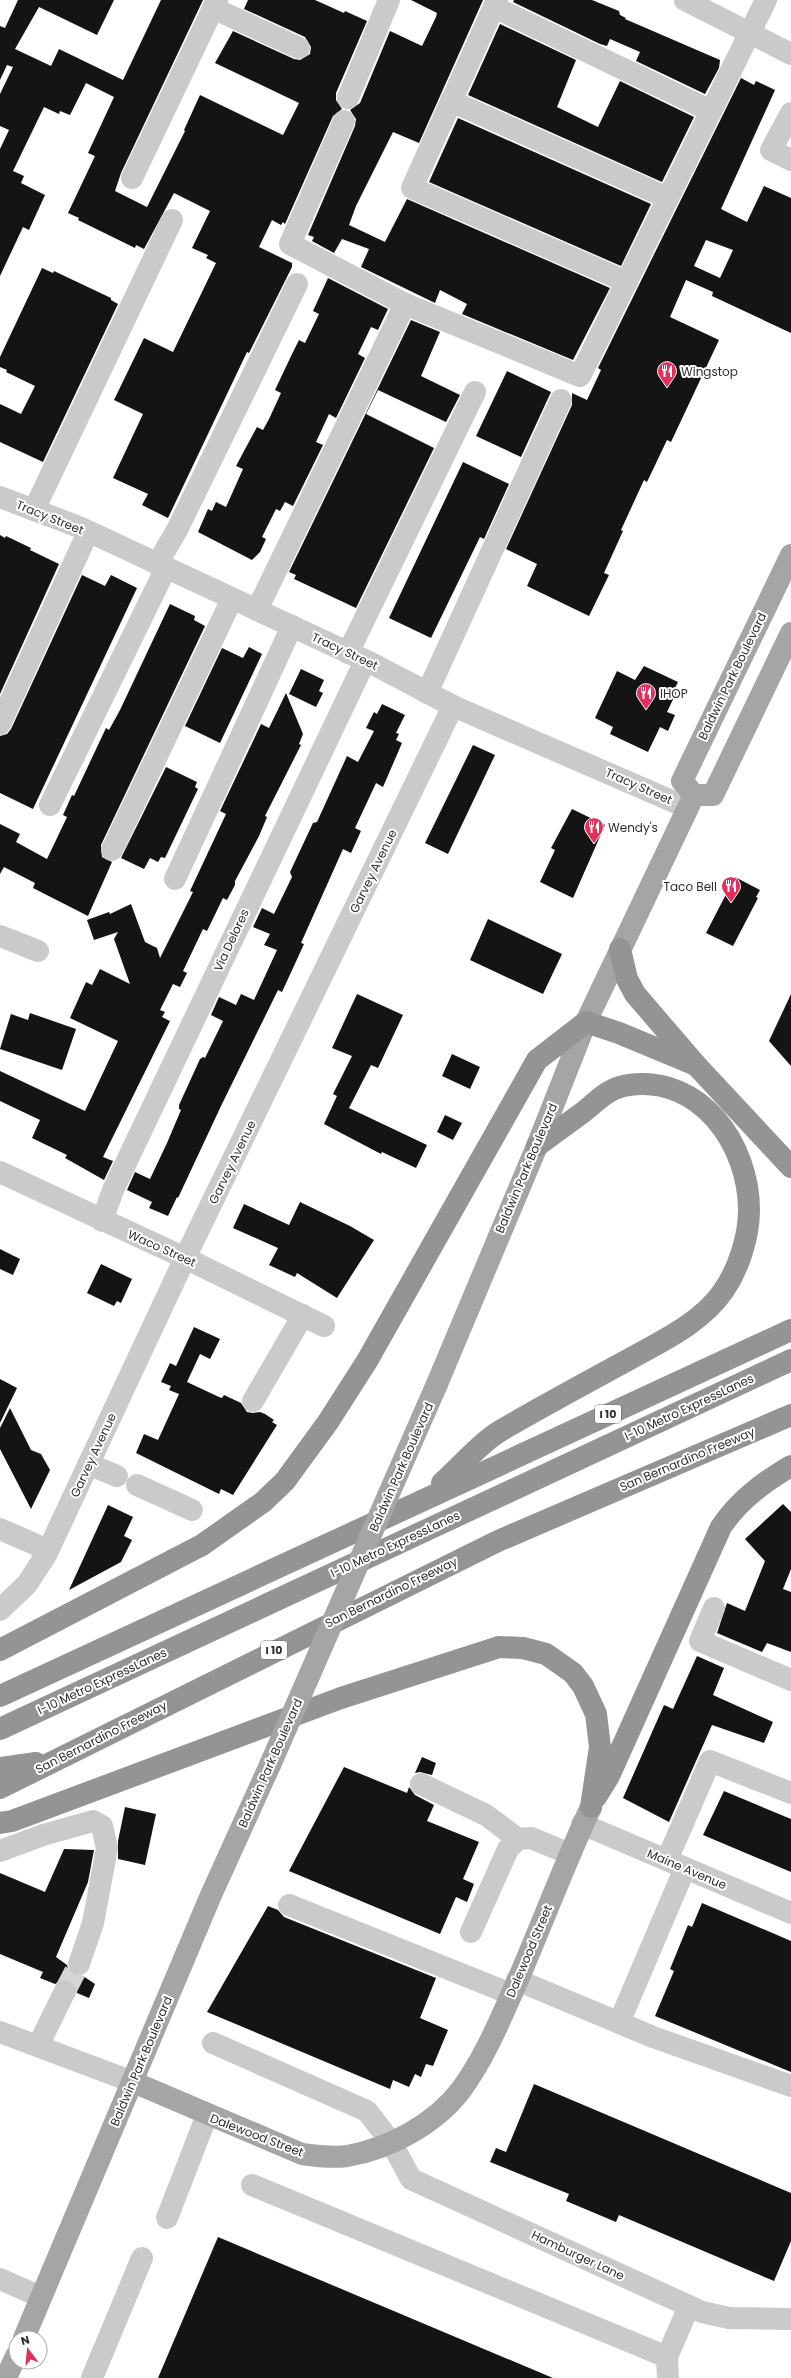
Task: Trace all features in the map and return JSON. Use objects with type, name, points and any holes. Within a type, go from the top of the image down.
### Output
[{"type":"highway","points":[[620,949],[627,979],[636,994],[696,1065],[791,1168]]},
{"type":"highway","points":[[0,1650],[202,1545],[263,1502],[285,1481],[328,1422],[367,1361],[537,1060],[586,1022],[619,1033],[696,1065]]},
{"type":"highway","points":[[425,1498],[498,1433],[672,1335],[706,1310],[724,1290],[738,1264],[745,1240],[749,1210],[746,1182],[738,1154],[719,1123],[699,1102],[668,1088],[651,1084],[628,1085],[597,1098],[585,1111],[537,1146]]},
{"type":"highway","name":"I 10","points":[[0,1696],[425,1498],[791,1330]]},
{"type":"highway","name":"I-10 Metro ExpressLanes","points":[[0,1729],[791,1360]]},
{"type":"highway","name":"San Bernardino Freeway","points":[[0,1788],[490,1544],[791,1415]]},
{"type":"highway","points":[[587,1816],[608,1776],[721,1527],[731,1512],[752,1492],[791,1466]]},
{"type":"highway","points":[[0,1823],[12,1821],[340,1698],[499,1647],[523,1648],[546,1654],[573,1673],[583,1686],[596,1714],[600,1747],[587,1816]]},
{"type":"highway","points":[[0,1768],[52,1761]]},
{"type":"main road","name":"Baldwin Park Boulevard","points":[[27,2330],[211,1896],[437,1384],[537,1146],[586,1022],[620,949],[643,907],[691,802],[682,781],[791,555]]},
{"type":"main road","points":[[691,802],[713,795],[791,633]]},
{"type":"main road","name":"Dalewood Street","points":[[133,2082],[207,2115],[302,2154],[325,2157],[347,2156],[391,2142],[408,2134],[434,2116],[460,2091],[481,2058],[514,1987],[587,1816]]},
{"type":"street","points":[[348,98],[389,0]]},
{"type":"street","points":[[684,0],[715,6],[749,34],[791,54]]},
{"type":"street","points":[[344,122],[290,244],[405,304],[580,376],[766,0]]},
{"type":"street","points":[[627,282],[412,188],[495,3],[711,111]]},
{"type":"street","points":[[132,178],[215,4],[299,48]]},
{"type":"street","points":[[451,101],[668,198]]},
{"type":"street","points":[[791,113],[771,150],[791,160]]},
{"type":"street","points":[[34,510],[172,220]]},
{"type":"street","points":[[50,805],[162,566],[177,530],[297,284]]},
{"type":"street","points":[[257,610],[405,304]]},
{"type":"street","name":"Via Delores","points":[[102,1221],[112,1190],[357,657],[475,392]]},
{"type":"street","points":[[427,693],[561,400]]},
{"type":"street","name":"Tracy Street","points":[[0,498],[88,532],[162,566],[357,657],[452,706],[691,802]]},
{"type":"street","points":[[0,724],[88,532]]},
{"type":"street","points":[[112,850],[232,599]]},
{"type":"street","points":[[175,879],[292,626]]},
{"type":"street","name":"Garvey Avenue","points":[[0,1610],[27,1584],[48,1550],[185,1258],[452,706]]},
{"type":"street","points":[[0,936],[38,951]]},
{"type":"street","name":"Waco Street","points":[[0,1172],[102,1221],[185,1258],[324,1326]]},
{"type":"street","points":[[253,1401],[303,1315]]},
{"type":"street","points":[[88,1464],[117,1476]]},
{"type":"street","points":[[137,1485],[192,1510]]},
{"type":"street","points":[[1,1528],[48,1550]]},
{"type":"street","points":[[714,1608],[700,1641],[791,1680]]},
{"type":"street","points":[[619,2023],[676,1864],[710,1760],[791,1793]]},
{"type":"street","points":[[421,1784],[486,1815],[518,1839]]},
{"type":"street","name":"Maine Avenue","points":[[587,1816],[676,1864],[791,1913]]},
{"type":"street","points":[[0,1851],[43,1835],[93,1821],[102,1826],[107,1848],[93,1923],[79,1964]]},
{"type":"street","points":[[471,1932],[508,1849],[518,1839],[531,1838],[570,1854]]},
{"type":"street","points":[[289,1905],[791,2086]]},
{"type":"street","points":[[38,2046],[65,1991]]},
{"type":"street","name":"Dalewood Street","points":[[0,2032],[133,2082]]},
{"type":"street","name":"Hamburger Lane","points":[[213,2043],[367,2111],[391,2142],[411,2179],[702,2312],[729,2318],[791,2319]]},
{"type":"street","points":[[167,2218],[207,2115]]},
{"type":"street","points":[[252,2185],[668,2357]]},
{"type":"street","points":[[92,2378],[142,2258]]},
{"type":"street","points":[[0,2279],[41,2297]]},
{"type":"street","points":[[668,2378],[668,2357],[689,2306]]},
{"type":"building","points":[[18,0],[114,0],[97,35],[39,7],[15,49],[51,66],[59,49],[123,80],[161,0],[203,0],[121,173],[115,191],[147,207],[185,131],[184,130],[200,95],[283,135],[299,103],[215,63],[233,31],[294,59],[300,60],[310,54],[311,47],[305,37],[244,9],[248,0],[315,0],[367,21],[336,93],[336,100],[342,109],[333,116],[285,224],[283,222],[281,225],[272,220],[259,247],[292,263],[292,267],[249,353],[247,352],[168,518],[142,505],[148,494],[113,478],[143,414],[114,400],[144,338],[173,352],[216,263],[206,258],[208,255],[192,248],[210,211],[174,193],[144,249],[136,245],[135,248],[78,220],[79,218],[68,213],[95,156],[88,153],[114,97],[86,83],[70,115],[60,111],[59,114],[44,107],[13,171],[24,176],[21,183],[45,195],[29,230],[23,227],[0,276],[0,149],[9,130],[0,126],[0,94],[13,67],[7,65],[0,80],[0,26],[5,28]]},
{"type":"building","points":[[411,0],[483,0],[419,143],[393,132],[356,206],[349,225],[385,242],[407,199],[610,288],[573,360],[462,314],[467,304],[440,290],[435,303],[361,267],[369,249],[342,239],[334,253],[312,241],[314,237],[308,235],[355,126],[356,119],[350,110],[360,103],[390,31],[422,46],[436,17],[437,13]]},
{"type":"building","points":[[514,0],[592,0],[619,11],[620,15],[626,18],[625,19],[720,60],[719,68],[705,94],[636,61],[640,52],[610,39],[607,46],[600,44],[513,2]]},
{"type":"building","points":[[500,24],[576,60],[557,107],[598,127],[620,81],[694,117],[662,182],[468,95]]},
{"type":"building","points":[[741,78],[754,85],[756,81],[775,90],[721,209],[747,222],[764,186],[791,198],[791,333],[712,296],[713,292],[686,280],[670,317],[719,340],[671,442],[667,440],[647,482],[644,480],[621,530],[623,531],[604,573],[609,575],[589,616],[527,586],[537,564],[506,549],[572,405],[572,393],[587,400],[601,370],[598,368]],"holes":[[[706,240],[733,250],[720,278],[694,266]]]},
{"type":"building","points":[[458,118],[651,204],[621,266],[429,182]]},
{"type":"building","points":[[42,268],[53,273],[54,271],[111,298],[111,300],[118,304],[43,462],[0,442],[0,404],[21,414],[35,386],[6,372],[7,370],[0,367],[0,357]]},
{"type":"building","points":[[328,278],[388,309],[378,330],[371,327],[358,354],[365,358],[336,418],[329,414],[316,442],[323,445],[293,506],[285,502],[280,511],[276,509],[262,537],[266,539],[260,552],[252,560],[198,532],[208,509],[212,511],[216,502],[226,507],[243,469],[236,466],[257,427],[263,430],[269,419],[281,393],[275,390],[299,340],[305,343],[319,314],[313,311]]},
{"type":"building","points":[[411,320],[440,332],[421,376],[460,395],[446,422],[378,390],[366,414],[434,448],[356,608],[294,579],[296,575],[289,572]]},
{"type":"building","points":[[507,371],[551,392],[521,457],[476,436]]},
{"type":"building","points":[[463,462],[509,484],[484,539],[480,537],[431,638],[389,618]]},
{"type":"building","points":[[0,535],[5,538],[6,536],[31,548],[30,550],[59,564],[0,694]]},
{"type":"building","points":[[82,575],[105,586],[111,575],[137,588],[33,809],[0,793],[0,736],[7,734],[11,729]]},
{"type":"building","points":[[170,604],[195,616],[194,620],[205,626],[101,845],[102,857],[112,862],[88,916],[33,888],[35,883],[4,867],[0,874],[0,824],[20,834],[16,842],[47,859],[67,817],[63,815],[72,795],[74,796],[106,728],[109,730],[120,710]]},
{"type":"building","points":[[249,647],[262,654],[220,743],[185,726],[222,648],[243,658]]},
{"type":"building","points":[[644,666],[678,682],[674,690],[677,691],[667,712],[675,715],[668,731],[660,727],[648,752],[610,734],[613,727],[595,718],[617,671],[635,680]]},
{"type":"building","points":[[301,669],[324,680],[319,691],[323,693],[316,707],[289,694]]},
{"type":"building","points":[[286,693],[303,734],[299,744],[301,745],[265,816],[267,817],[259,836],[235,881],[235,885],[227,900],[223,898],[207,931],[203,929],[183,971],[187,973],[180,987],[173,984],[160,1010],[165,1012],[162,1017],[170,1021],[103,1157],[113,1161],[104,1180],[65,1158],[67,1155],[32,1138],[40,1120],[0,1101],[0,1071],[85,1111],[118,1041],[70,1018],[86,982],[92,985],[100,969],[130,984],[114,939],[118,932],[94,940],[87,920],[109,912],[110,914],[131,904],[145,942],[157,948],[160,958],[193,892],[190,891],[226,814],[220,811],[261,724],[269,728]]},
{"type":"building","points":[[382,704],[405,715],[396,733],[399,734],[396,740],[402,743],[383,787],[376,783],[355,828],[361,831],[351,853],[343,849],[301,943],[304,944],[282,992],[278,990],[168,1216],[149,1208],[152,1202],[127,1190],[135,1172],[150,1179],[181,1110],[179,1109],[179,1105],[200,1059],[203,1057],[205,1058],[223,1021],[211,1015],[219,997],[236,1005],[241,994],[254,1000],[277,950],[264,945],[270,934],[253,927],[262,908],[274,914],[292,877],[290,872],[313,823],[317,822],[347,756],[358,762],[374,731],[366,728],[374,712],[377,714]]},
{"type":"building","points":[[473,745],[495,755],[448,854],[425,843]]},
{"type":"building","points":[[166,767],[197,782],[195,787],[198,789],[165,858],[161,857],[158,862],[150,858],[144,869],[121,858]]},
{"type":"building","points":[[572,809],[605,825],[573,898],[540,882],[555,850],[551,848]]},
{"type":"building","points":[[735,877],[760,890],[756,897],[758,898],[733,946],[706,933]]},
{"type":"building","points":[[488,919],[562,954],[543,994],[470,960]]},
{"type":"building","points":[[357,994],[403,1015],[378,1068],[371,1065],[349,1108],[427,1145],[416,1168],[382,1152],[381,1154],[324,1124],[337,1096],[333,1094],[352,1056],[332,1048]]},
{"type":"building","points":[[791,994],[791,1066],[769,1041]]},
{"type":"building","points":[[30,1013],[76,1029],[62,1070],[0,1049],[11,1014],[28,1020]]},
{"type":"building","points":[[452,1054],[480,1067],[470,1089],[442,1076]]},
{"type":"building","points":[[445,1115],[462,1123],[453,1140],[437,1132]]},
{"type":"building","points":[[300,1202],[350,1226],[374,1240],[337,1298],[297,1273],[295,1277],[269,1265],[278,1248],[233,1228],[244,1204],[289,1225]]},
{"type":"building","points":[[0,1249],[20,1259],[13,1275],[0,1269]]},
{"type":"building","points":[[101,1264],[132,1279],[121,1303],[117,1301],[114,1306],[87,1293]]},
{"type":"building","points":[[194,1327],[220,1339],[210,1359],[200,1354],[187,1382],[219,1397],[222,1398],[224,1395],[241,1403],[247,1412],[260,1412],[265,1414],[274,1420],[272,1422],[277,1425],[233,1495],[221,1489],[219,1494],[136,1453],[144,1434],[158,1440],[179,1394],[169,1390],[171,1386],[161,1382],[170,1363],[176,1366]]},
{"type":"building","points":[[0,1379],[17,1388],[0,1423]]},
{"type":"building","points":[[10,1408],[31,1450],[41,1454],[50,1470],[31,1509],[0,1449],[0,1428]]},
{"type":"building","points":[[783,1504],[791,1512],[791,1569],[783,1589],[791,1592],[791,1652],[767,1643],[762,1652],[717,1633],[727,1603],[745,1611],[765,1561],[745,1539]]},
{"type":"building","points":[[108,1505],[133,1517],[124,1536],[132,1540],[121,1562],[69,1590]]},
{"type":"building","points":[[697,1656],[724,1668],[713,1695],[773,1722],[764,1743],[712,1725],[669,1822],[623,1798],[664,1705],[673,1709]]},
{"type":"building","points":[[422,1757],[436,1763],[432,1775],[420,1772],[415,1773]]},
{"type":"building","points":[[344,1767],[407,1793],[409,1787],[415,1795],[434,1805],[427,1821],[479,1842],[463,1879],[474,1884],[467,1902],[456,1897],[440,1934],[289,1871]]},
{"type":"building","points":[[724,1791],[791,1819],[791,1872],[703,1835]]},
{"type":"building","points":[[125,1807],[156,1814],[145,1865],[118,1859],[118,1841]]},
{"type":"building","points":[[64,1849],[94,1850],[88,1882],[56,1957],[67,1965],[69,1972],[75,1976],[83,1976],[95,1984],[89,1998],[77,1993],[76,1984],[70,1980],[64,1979],[55,1984],[40,1978],[43,1972],[0,1954],[0,1873],[45,1892]]},
{"type":"building","points":[[702,1903],[791,1941],[791,2072],[655,2016],[674,1971],[670,1969],[688,1925],[692,1927]]},
{"type":"building","points":[[268,1906],[278,1910],[284,1917],[436,1978],[420,2018],[448,2030],[433,2066],[426,2064],[421,2077],[415,2074],[409,2087],[393,2080],[390,2089],[207,2012]]},
{"type":"building","points":[[534,2084],[791,2193],[791,2241],[774,2281],[619,2215],[616,2222],[566,2201],[569,2194],[490,2162],[496,2148],[506,2152]]},
{"type":"building","points":[[218,2237],[553,2378],[158,2378]]},
{"type":"tunnel","points":[[65,1991],[79,1964]]},
{"type":"place","name":"Wingstop","points":[[667,388]]},
{"type":"place","name":"IHOP","points":[[646,710]]},
{"type":"place","name":"Wendy's","points":[[594,844]]},
{"type":"place","name":"Taco Bell","points":[[731,903]]}]
